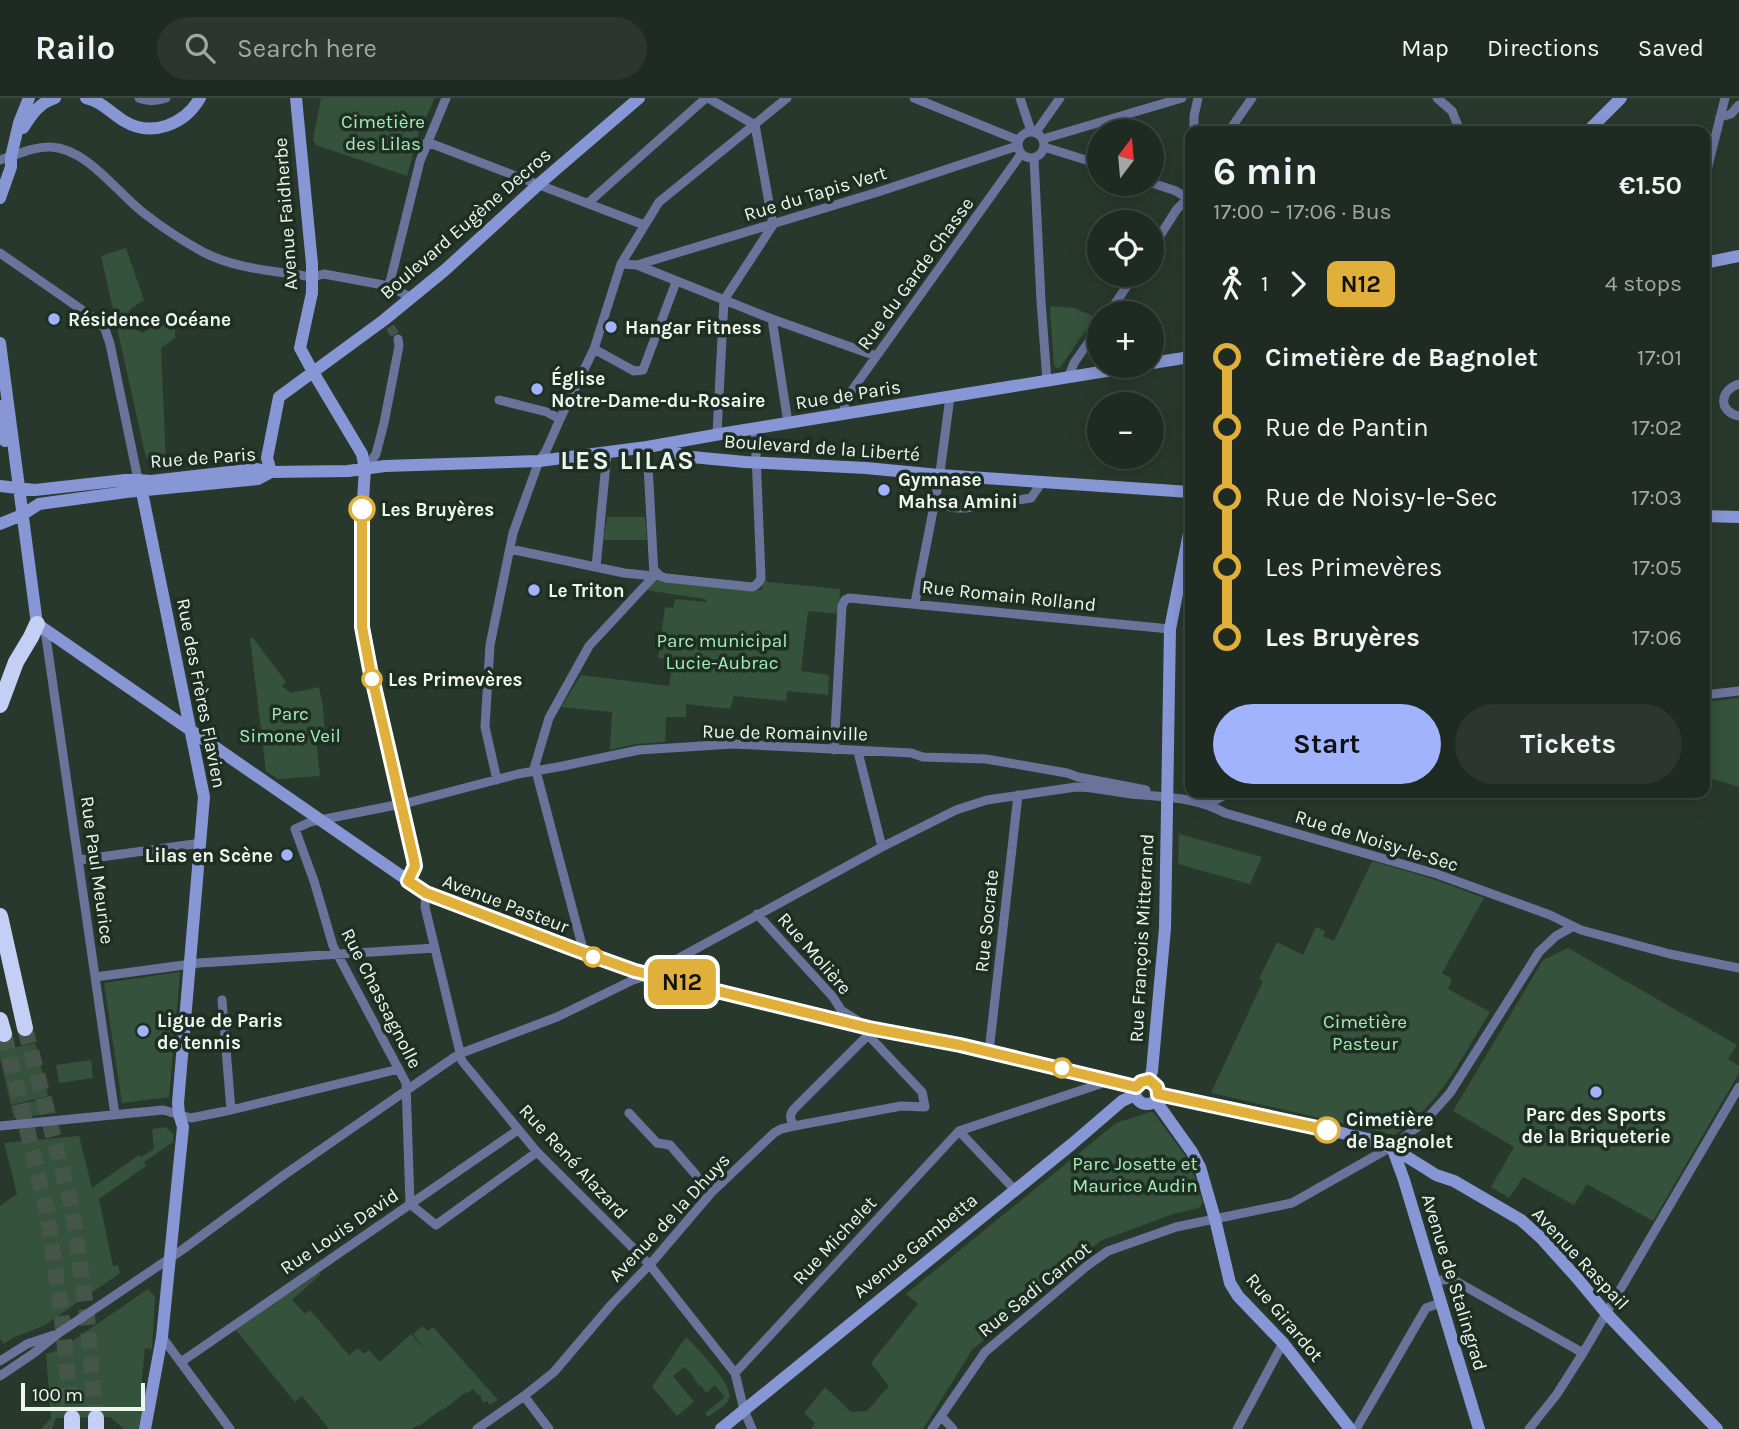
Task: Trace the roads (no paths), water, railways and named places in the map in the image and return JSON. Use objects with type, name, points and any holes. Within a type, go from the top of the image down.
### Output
[{"type":"highway","points":[[0,705],[12,670],[31,638],[41,627]]},
{"type":"highway","points":[[0,916],[24,1028]]},
{"type":"main road","points":[[16,137],[29,98]]},
{"type":"main road","points":[[0,172],[16,137],[33,113],[52,98]]},
{"type":"main road","points":[[86,98],[100,103],[139,128],[170,126],[192,111],[200,98]]},
{"type":"main road","name":"Avenue Faidherbe","points":[[296,98],[312,261],[312,293],[300,348],[362,454],[366,469]]},
{"type":"main road","name":"Boulevard Eugène Decros","points":[[313,372],[387,323],[539,184],[639,98]]},
{"type":"main road","points":[[1593,126],[1621,98]]},
{"type":"main road","points":[[0,198],[10,167],[5,159]]},
{"type":"main road","points":[[1710,262],[1737,258]]},
{"type":"main road","points":[[0,343],[10,486]]},
{"type":"main road","points":[[1164,361],[1185,358]]},
{"type":"main road","points":[[271,472],[267,458],[279,397],[313,372]]},
{"type":"main road","name":"Rue de Paris","points":[[140,486],[151,481],[257,469],[271,472],[348,471],[385,466],[539,461],[647,447],[1087,375]]},
{"type":"main road","points":[[0,406],[10,486],[22,515],[41,627]]},
{"type":"main road","name":"Boulevard de la Liberté","points":[[666,444],[681,456],[756,463],[866,468],[1185,492]]},
{"type":"main road","points":[[366,469],[361,531],[362,627],[415,866],[408,881]]},
{"type":"main road","points":[[10,486],[35,490],[140,486]]},
{"type":"main road","points":[[0,524],[39,504],[140,486]]},
{"type":"main road","name":"Rue des Frères Flavien","points":[[140,486],[204,797],[178,1103],[183,1127],[171,1257],[162,1337],[145,1429]]},
{"type":"main road","points":[[1710,516],[1739,517]]},
{"type":"main road","name":"Rue François Mitterrand","points":[[1149,1080],[1165,928],[1170,629],[1185,553]]},
{"type":"main road","name":"Avenue Pasteur","points":[[41,627],[426,893],[650,975],[869,1032],[960,1045],[1111,1080],[1136,1091]]},
{"type":"main road","points":[[1215,1219],[1200,1167],[1157,1097],[1157,1087],[1149,1080],[1141,1082],[1136,1091],[1139,1100],[1145,1104],[1157,1097],[1325,1129],[1391,1147]]},
{"type":"main road","name":"Avenue Gambetta","points":[[721,1429],[1136,1091]]},
{"type":"main road","name":"Avenue de Stalingrad","points":[[1391,1147],[1402,1172],[1479,1429]]},
{"type":"main road","name":"Avenue Raspail","points":[[1391,1147],[1527,1224],[1606,1313],[1717,1429]]},
{"type":"main road","name":"Rue Girardot","points":[[1215,1219],[1230,1283],[1238,1296],[1283,1343],[1350,1429]]},
{"type":"street","points":[[139,98],[146,101],[166,98]]},
{"type":"street","points":[[388,286],[419,161],[446,98]]},
{"type":"street","points":[[588,203],[707,98],[755,125]]},
{"type":"street","points":[[498,780],[485,727],[489,645],[513,533],[539,461],[546,452],[594,349],[621,264],[659,202],[787,98]]},
{"type":"street","points":[[914,98],[1019,147],[1034,158]]},
{"type":"street","points":[[1020,98],[1033,131],[1044,143],[1087,159]]},
{"type":"street","points":[[1019,147],[1021,136],[1033,131],[1060,98]]},
{"type":"street","points":[[1044,143],[1182,98]]},
{"type":"street","points":[[1194,126],[1198,98]]},
{"type":"street","points":[[1232,126],[1252,98]]},
{"type":"street","points":[[1437,98],[1452,111],[1458,126]]},
{"type":"street","points":[[1710,158],[1725,98]]},
{"type":"street","points":[[1720,117],[1731,114],[1739,105]]},
{"type":"street","points":[[717,434],[724,300],[773,225],[755,125]]},
{"type":"street","points":[[427,142],[644,225]]},
{"type":"street","points":[[1034,158],[1040,155],[1044,143]]},
{"type":"street","points":[[5,159],[48,147],[74,153],[91,164],[144,214],[221,261],[312,276],[324,274],[388,286],[412,298]]},
{"type":"street","name":"Rue du Tapis Vert","points":[[621,264],[637,265],[1019,147]]},
{"type":"street","name":"Rue du Garde Chasse","points":[[844,414],[845,400],[1019,147]]},
{"type":"street","points":[[1034,158],[1047,381]]},
{"type":"street","points":[[1164,187],[1185,197]]},
{"type":"street","points":[[1164,229],[1177,209],[1185,203]]},
{"type":"street","points":[[0,253],[98,321],[105,329],[140,486]]},
{"type":"street","points":[[637,265],[772,319],[876,356]]},
{"type":"street","points":[[594,349],[634,371],[643,370],[676,282]]},
{"type":"street","points":[[772,319],[788,423]]},
{"type":"street","points":[[366,469],[376,454],[384,423],[399,346],[398,339]]},
{"type":"street","points":[[1068,378],[1074,363],[1087,344]]},
{"type":"street","points":[[1739,384],[1725,393],[1724,401],[1726,409],[1732,415],[1739,416]]},
{"type":"street","points":[[915,603],[939,475],[950,397]]},
{"type":"street","points":[[499,400],[547,412],[560,419]]},
{"type":"street","points":[[510,550],[625,573],[654,574],[666,578],[752,587],[757,585],[761,574],[755,428]]},
{"type":"street","points":[[584,953],[534,771],[549,718],[589,646],[654,574],[647,447]]},
{"type":"street","points":[[596,566],[607,453]]},
{"type":"street","points":[[934,504],[965,508],[1031,498],[1042,482]]},
{"type":"street","name":"Rue Romain Rolland","points":[[834,750],[842,606],[845,600],[854,597],[1170,629]]},
{"type":"street","name":"Rue Paul Meurice","points":[[41,627],[79,860],[115,1115]]},
{"type":"street","points":[[1710,694],[1739,691]]},
{"type":"street","name":"Rue de Romainville","points":[[321,820],[402,804],[534,771],[652,749],[733,744],[986,759],[1067,773],[1076,782],[1148,790],[1167,797]]},
{"type":"street","points":[[858,752],[882,847]]},
{"type":"street","points":[[0,1376],[459,1054],[557,1017],[633,980],[650,975],[757,914],[956,810],[987,800],[1076,782]]},
{"type":"street","name":"Rue Socrate","points":[[989,1052],[1018,794]]},
{"type":"street","name":"Rue de Noisy-le-Sec","points":[[1167,797],[1209,804],[1225,813],[1437,874],[1550,915],[1573,927],[1625,943],[1739,968]]},
{"type":"street","points":[[1209,804],[1219,798]]},
{"type":"street","name":"Rue Chassagnolle","points":[[321,820],[295,829],[337,954],[406,1083],[410,1204]]},
{"type":"street","points":[[79,860],[201,843]]},
{"type":"street","points":[[426,893],[425,906],[459,1054]]},
{"type":"street","name":"Rue Molière","points":[[757,914],[833,996],[841,1010],[869,1032],[922,1092],[925,1107]]},
{"type":"street","name":"Rue Sadi Carnot","points":[[932,1429],[985,1352],[1108,1251],[1176,1227],[1292,1203],[1391,1147],[1423,1123],[1450,1093],[1539,952],[1556,936],[1573,927]]},
{"type":"street","points":[[95,977],[189,964],[435,948]]},
{"type":"street","points":[[222,1000],[231,1110]]},
{"type":"street","points":[[794,1126],[790,1114],[869,1032]]},
{"type":"street","name":"Rue René Alazard","points":[[459,1054],[537,1152],[649,1265],[735,1373],[744,1410],[752,1429]]},
{"type":"street","points":[[0,1126],[163,1110],[191,1118],[399,1069]]},
{"type":"street","points":[[1014,1189],[959,1131],[1111,1080]]},
{"type":"street","points":[[1529,1429],[1557,1394],[1583,1353],[1739,1087]]},
{"type":"street","name":"Avenue de la Dhuys","points":[[477,1429],[545,1381],[564,1363],[611,1305],[711,1193],[774,1133],[794,1126],[901,1106],[925,1107]]},
{"type":"street","points":[[629,1113],[657,1143],[670,1145],[711,1193]]},
{"type":"street","name":"Rue Louis David","points":[[181,1362],[518,1130]]},
{"type":"street","name":"Rue Michelet","points":[[735,1373],[959,1131]]},
{"type":"street","points":[[410,1204],[436,1225],[537,1152]]},
{"type":"street","points":[[1434,1281],[1452,1279],[1583,1353]]},
{"type":"street","points":[[1356,1429],[1426,1308],[1440,1303]]},
{"type":"street","points":[[0,1361],[27,1343],[59,1333]]},
{"type":"street","points":[[162,1337],[230,1429]]},
{"type":"street","points":[[1237,1429],[1283,1343]]},
{"type":"street","points":[[524,1396],[549,1429]]},
{"type":"street","points":[[941,1416],[953,1429]]},
{"type":"tunnel","points":[[390,327],[398,339]]},
{"type":"tunnel","points":[[25,1028],[72,1208],[86,1307],[96,1418]]},
{"type":"tunnel","points":[[4,1034],[47,1212],[61,1309],[72,1418]]},
{"type":"place","name":"Résidence Océane","points":[[54,319]]},
{"type":"place","name":"Hangar Fitness","points":[[611,327]]},
{"type":"place","name":"Église Notre-Dame-du-Rosaire","points":[[537,389]]},
{"type":"place","name":"Gymnase Mahsa Amini","points":[[884,490]]},
{"type":"place","name":"Les Bruyères","points":[[362,509]]},
{"type":"place","name":"Le Triton","points":[[534,590]]},
{"type":"place","name":"Les Primevères","points":[[372,679]]},
{"type":"place","name":"Lilas en Scène","points":[[287,855]]},
{"type":"place","name":"Ligue de Paris de tennis","points":[[143,1031]]},
{"type":"place","name":"Parc des Sports de la Briqueterie","points":[[1596,1092]]},
{"type":"place","name":"Cimetière de Bagnolet","points":[[1327,1130]]},
{"type":"district","name":"LES LILAS","points":[[628,460]]},
{"type":"park label","name":"Cimetière des Lilas","points":[[383,132]]},
{"type":"park label","name":"Parc municipal Lucie-Aubrac","points":[[722,651]]},
{"type":"park label","name":"Parc Simone Veil","points":[[290,724]]},
{"type":"park label","name":"Cimetière Pasteur","points":[[1365,1032]]},
{"type":"park label","name":"Parc Josette et Maurice Audin","points":[[1135,1174]]}]
